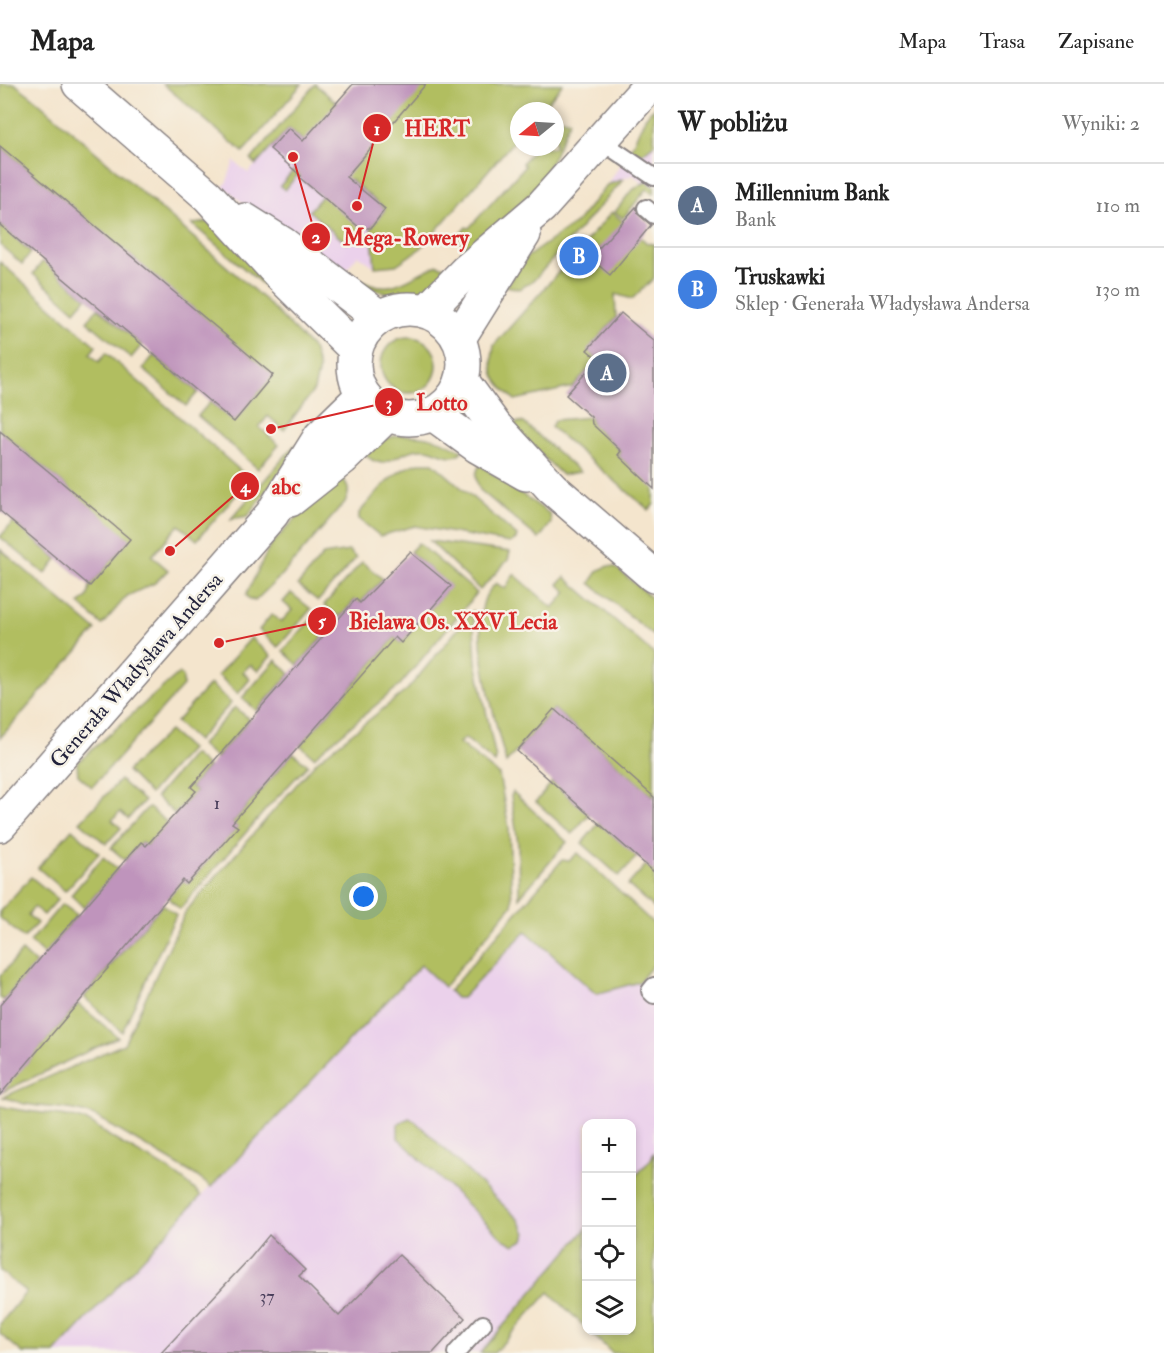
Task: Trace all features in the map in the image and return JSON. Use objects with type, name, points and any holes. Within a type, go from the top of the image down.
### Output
[{"type":"street","points":[[80,84],[208,196],[280,275],[355,349]]},
{"type":"street","points":[[427,311],[466,271],[541,207],[651,84]]},
{"type":"street","points":[[208,196],[283,244],[379,317]]},
{"type":"street","points":[[459,338],[541,207]]},
{"type":"street","points":[[402,308],[427,311],[440,317],[459,338],[465,366],[462,381],[456,394],[434,414],[418,419],[403,419],[375,405],[356,381],[355,349],[368,326],[389,311],[402,308]]},
{"type":"street","points":[[462,381],[495,426],[552,488],[654,576]]},
{"type":"street","name":"Generała Władysława Andersa","points":[[0,825],[272,514],[320,437],[375,405]]},
{"type":"street","points":[[434,414],[477,446],[552,488]]},
{"type":"lane","points":[[601,141],[654,177]]},
{"type":"lane","points":[[456,1353],[483,1324]]},
{"type":"shaded area","points":[[654,107],[654,194],[633,175],[607,185],[630,150],[645,118]]},
{"type":"shaded area","points":[[289,128],[312,149],[297,175],[300,177],[344,176],[309,211],[346,242],[352,241],[330,202],[349,179],[385,209],[371,228],[375,267],[358,255],[342,275],[249,208],[223,186],[226,184],[234,161],[248,173]]},
{"type":"shaded area","points":[[526,930],[596,994],[639,982],[654,995],[654,1152],[651,1159],[636,1176],[636,1119],[582,1119],[582,1234],[480,1353],[55,1353],[421,965],[456,998],[460,999]]},
{"type":"green space","points":[[0,84],[15,84],[35,99],[265,300],[313,349],[319,369],[314,390],[284,430],[268,416],[259,427],[279,445],[258,469],[198,416],[210,402],[234,422],[272,375],[0,146]]},
{"type":"green space","points":[[163,84],[302,84],[243,152]]},
{"type":"green space","points":[[315,84],[337,103],[426,84],[563,84],[548,102],[510,102],[510,145],[421,248],[396,265],[375,267],[371,228],[385,209],[350,179],[330,202],[362,228],[351,241],[346,243],[309,211],[322,196],[297,175],[285,190],[280,186],[312,149],[289,128],[256,165],[251,160]]},
{"type":"green space","points":[[654,107],[654,144],[642,154],[630,150],[645,118]]},
{"type":"green space","points":[[564,118],[570,120],[564,133]]},
{"type":"green space","points":[[528,156],[554,156],[536,188],[468,255],[461,244],[461,233],[466,227],[469,228],[525,166],[522,163]]},
{"type":"green space","points":[[624,179],[535,279],[520,289],[506,286],[527,257],[577,222],[607,185]]},
{"type":"green space","points":[[647,181],[654,187],[654,194],[647,189],[623,218],[615,212],[631,191]]},
{"type":"green space","points":[[612,212],[647,243],[654,244],[654,278],[632,299],[615,294],[616,318],[588,350],[598,359],[573,387],[515,400],[495,376],[492,363],[494,345]]},
{"type":"green space","points":[[209,222],[293,301],[283,302],[192,224]]},
{"type":"green space","points":[[0,225],[31,252],[22,264],[0,245]]},
{"type":"green space","points":[[43,261],[86,298],[75,311],[33,274]]},
{"type":"green space","points":[[0,262],[96,346],[90,354],[99,362],[106,353],[250,479],[197,540],[179,525],[152,556],[168,570],[155,583],[127,596],[102,625],[79,604],[88,596],[90,586],[129,539],[0,431]]},
{"type":"green space","points":[[438,265],[452,270],[423,291],[392,294],[366,288],[354,278],[380,286],[389,286]]},
{"type":"green space","points":[[98,308],[142,345],[131,358],[87,321]]},
{"type":"green space","points":[[403,337],[415,337],[425,341],[433,349],[437,365],[433,381],[425,389],[415,393],[403,393],[393,389],[385,381],[381,371],[381,359],[385,349],[393,341]]},
{"type":"green space","points":[[154,355],[198,392],[186,406],[143,369]]},
{"type":"green space","points":[[591,417],[592,424],[621,451],[618,455],[644,478],[654,468],[654,504],[649,510],[551,427],[555,420]]},
{"type":"green space","points":[[524,423],[580,472],[562,475],[511,425]]},
{"type":"green space","points":[[399,435],[432,438],[462,451],[449,456],[420,449],[381,463],[372,460],[365,453],[385,439]]},
{"type":"green space","points":[[300,444],[248,516],[231,519],[294,446]]},
{"type":"green space","points":[[419,463],[433,463],[517,536],[516,539],[510,543],[415,526],[380,536],[359,519],[359,513],[393,476]]},
{"type":"green space","points":[[480,465],[550,514],[551,523],[539,539],[480,490],[476,477]]},
{"type":"green space","points":[[338,473],[348,486],[345,502],[282,575],[255,601],[248,598],[246,595],[270,546]]},
{"type":"green space","points":[[13,522],[57,559],[45,574],[0,537]]},
{"type":"green space","points":[[430,541],[510,552],[508,560],[480,590]]},
{"type":"green space","points":[[418,543],[477,593],[400,685],[314,757],[300,745],[395,637],[401,643],[450,586],[410,552]]},
{"type":"green space","points":[[0,549],[96,630],[0,738]]},
{"type":"green space","points":[[349,551],[356,558],[318,601],[298,585],[323,555]]},
{"type":"green space","points":[[362,562],[383,579],[360,603],[355,600],[340,617],[324,605]]},
{"type":"green space","points":[[608,566],[615,567],[654,600],[654,636],[590,583],[599,570]]},
{"type":"green space","points":[[514,574],[553,608],[567,592],[558,584],[565,577],[654,654],[654,797],[554,709],[506,763],[482,656],[481,614],[485,598],[490,590],[496,583],[505,589]]},
{"type":"green space","points":[[291,593],[311,609],[278,647],[259,630],[272,614],[281,622],[292,610],[283,602]]},
{"type":"green space","points":[[473,611],[476,662],[495,763],[465,738],[459,743],[499,775],[509,828],[512,905],[444,987],[421,965],[211,1187],[101,1119],[81,1111],[37,1106],[3,1097],[124,1044],[186,911],[317,761],[407,690]]},
{"type":"green space","points":[[316,614],[331,627],[298,665],[283,651]]},
{"type":"green space","points":[[251,638],[271,656],[258,671],[250,665],[243,672],[250,679],[238,694],[218,675]]},
{"type":"green space","points":[[276,660],[290,674],[257,711],[242,698]]},
{"type":"green space","points":[[179,673],[183,676],[183,686],[92,787],[78,775],[77,763]]},
{"type":"green space","points":[[210,684],[231,703],[197,741],[176,722]]},
{"type":"green space","points":[[235,707],[250,720],[216,758],[201,745]]},
{"type":"green space","points":[[169,731],[190,749],[150,794],[127,771]]},
{"type":"green space","points":[[293,753],[308,765],[268,807],[180,909],[168,897],[183,880],[187,884],[237,827],[232,823]]},
{"type":"green space","points":[[193,754],[208,767],[191,787],[196,791],[175,814],[156,797]]},
{"type":"green space","points":[[120,780],[144,801],[128,819],[120,812],[112,820],[121,828],[106,844],[80,822]]},
{"type":"green space","points":[[552,782],[589,814],[572,834],[536,802]]},
{"type":"green space","points":[[513,792],[567,842],[519,898],[518,844],[511,796]]},
{"type":"green space","points":[[148,807],[168,823],[146,846],[141,842],[125,860],[111,848]]},
{"type":"green space","points":[[599,823],[637,856],[619,876],[582,843]]},
{"type":"green space","points":[[72,829],[99,853],[65,891],[38,868]]},
{"type":"green space","points":[[578,853],[654,924],[654,964],[639,982],[596,994],[526,931],[462,998],[456,998],[449,991],[562,860],[569,861]]},
{"type":"green space","points":[[103,857],[118,869],[84,908],[71,895]]},
{"type":"green space","points":[[646,865],[654,871],[654,908],[628,885]]},
{"type":"green space","points":[[31,877],[58,899],[44,915],[34,907],[28,915],[37,923],[24,938],[0,918],[0,911]]},
{"type":"green space","points":[[62,904],[77,915],[44,955],[30,942]]},
{"type":"green space","points":[[163,904],[176,915],[122,1032],[84,997]]},
{"type":"green space","points":[[22,951],[36,964],[4,1000],[0,998],[0,976]]},
{"type":"green space","points":[[78,1004],[118,1037],[0,1093]]},
{"type":"green space","points":[[0,1106],[68,1116],[89,1122],[181,1178],[201,1196],[55,1353],[23,1353],[0,1334],[0,1324],[26,1292],[0,1271]]},
{"type":"green space","points":[[409,1118],[416,1122],[519,1220],[526,1233],[524,1240],[514,1245],[503,1239],[398,1138],[398,1124]]},
{"type":"green space","points":[[654,1152],[654,1353],[612,1353],[593,1335],[636,1335],[636,1176],[651,1159]]},
{"type":"green space","points":[[582,1234],[582,1324],[549,1292],[494,1353],[480,1353]]},
{"type":"building","points":[[353,84],[426,84],[346,177],[385,209],[371,228],[360,228],[300,178],[301,176],[270,149],[289,128],[303,141]]},
{"type":"building","points":[[0,146],[273,375],[234,422],[0,225]]},
{"type":"building","points":[[636,207],[639,215],[651,225],[610,275],[590,258]]},
{"type":"building","points":[[621,313],[654,341],[654,489],[618,455],[621,451],[592,424],[591,417],[566,395],[598,359],[587,350]]},
{"type":"building","points":[[0,431],[130,539],[90,586],[0,511]]},
{"type":"building","points":[[410,552],[451,586],[401,643],[395,637],[232,823],[238,827],[187,884],[183,880],[0,1095],[0,1005],[141,842],[146,846],[196,791],[191,787],[356,599],[360,603]]},
{"type":"building","points":[[554,709],[654,797],[654,872],[517,751]]},
{"type":"building","points":[[269,1235],[305,1270],[299,1276],[339,1316],[399,1255],[465,1318],[433,1353],[161,1353]]},
{"type":"place","name":"Mega-Rowery","points":[[293,157]]},
{"type":"place","name":"HERT","points":[[357,206]]},
{"type":"place","name":"Truskawki","points":[[579,256]]},
{"type":"place","name":"Millennium Bank","points":[[607,373]]},
{"type":"place","name":"Lotto","points":[[271,429]]},
{"type":"place","name":"abc","points":[[170,551]]},
{"type":"place","name":"Bielawa Os. XXV Lecia","points":[[219,643]]}]
